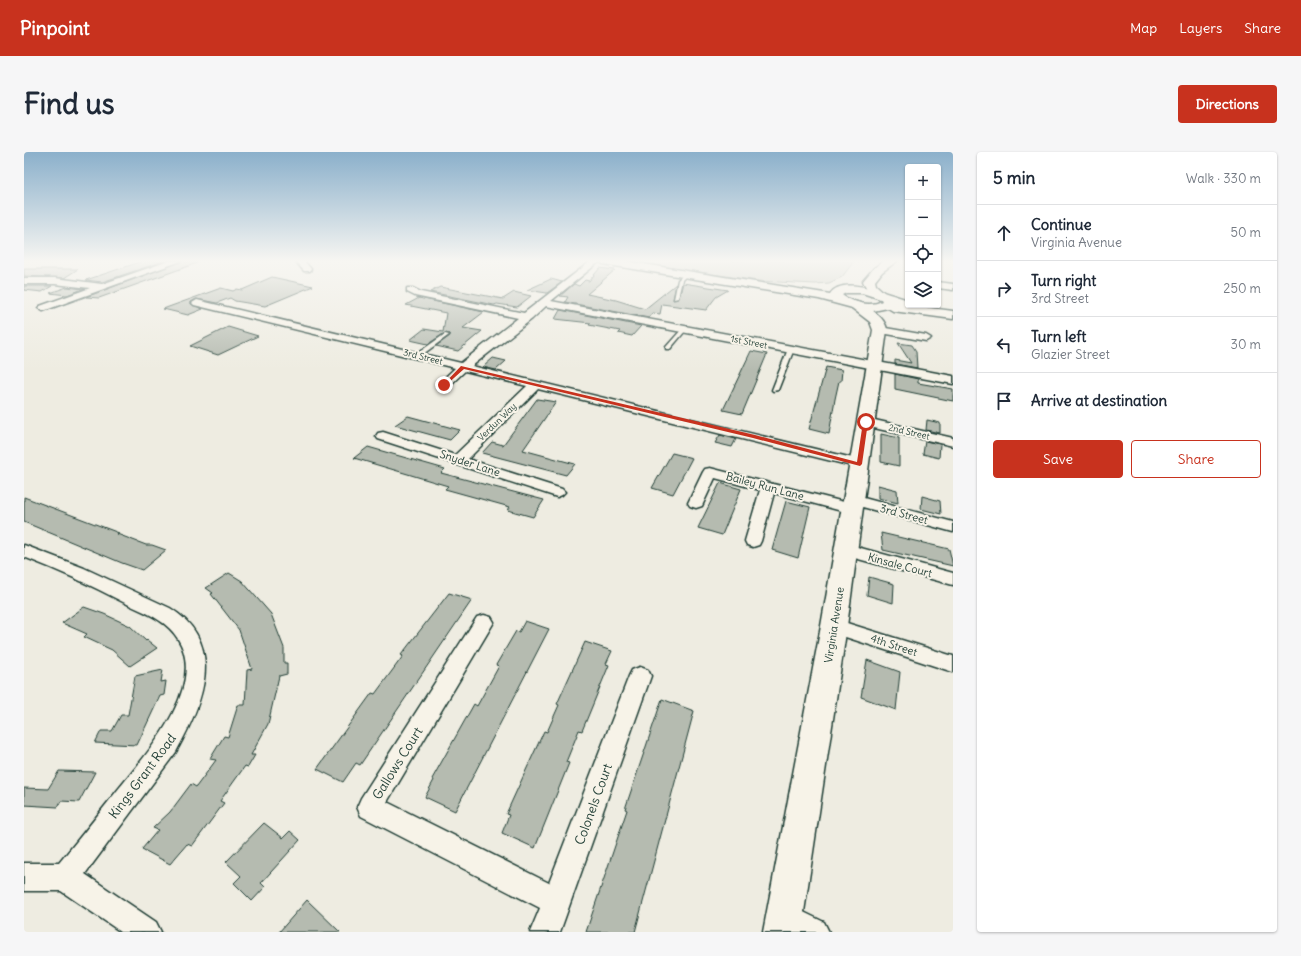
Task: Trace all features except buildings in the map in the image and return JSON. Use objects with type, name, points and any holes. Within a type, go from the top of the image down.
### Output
[{"type":"main road","points":[[850,297],[880,309],[953,314]]},
{"type":"main road","points":[[868,297],[880,309]]},
{"type":"main road","points":[[875,297],[880,309]]},
{"type":"main road","points":[[880,309],[905,305]]},
{"type":"main road","points":[[926,308],[953,314]]},
{"type":"main road","name":"Virginia Avenue","points":[[783,925],[854,505],[875,365],[880,309]]},
{"type":"street","points":[[43,308],[73,297]]},
{"type":"street","points":[[434,297],[528,317]]},
{"type":"street","points":[[444,385],[463,367],[552,297]]},
{"type":"street","name":"3rd Street","points":[[197,303],[535,385],[755,436],[860,464]]},
{"type":"street","name":"1st Street","points":[[545,303],[953,380]]},
{"type":"street","points":[[880,309],[926,338]]},
{"type":"street","name":"Verdun Way","points":[[458,459],[535,385]]},
{"type":"street","name":"2nd Street","points":[[866,422],[953,442]]},
{"type":"street","name":"Snyder Lane","points":[[383,436],[557,492]]},
{"type":"street","name":"Bailey Run Lane","points":[[696,503],[710,472],[768,487],[854,505]]},
{"type":"street","points":[[753,541],[768,487]]},
{"type":"street","name":"3rd Street","points":[[854,505],[953,527]]},
{"type":"street","name":"Kinsale Court","points":[[846,550],[953,579]]},
{"type":"street","name":"Kings Grant Road","points":[[24,551],[104,584],[162,613],[174,621],[186,635],[192,647],[196,664],[195,682],[190,704],[168,745],[65,877]]},
{"type":"street","name":"Gallows Court","points":[[484,622],[370,807],[556,902]]},
{"type":"street","name":"4th Street","points":[[834,626],[953,664]]},
{"type":"street","name":"Colonels Court","points":[[545,932],[640,676]]},
{"type":"street","points":[[24,877],[65,877],[146,932]]},
{"type":"street","points":[[783,925],[814,932]]},
{"type":"lane","points":[[668,348],[684,330]]},
{"type":"lane","points":[[417,356],[447,335]]},
{"type":"lane","points":[[775,390],[791,349]]},
{"type":"route","points":[[444,385],[463,367],[755,436],[860,464],[866,422]]}]
